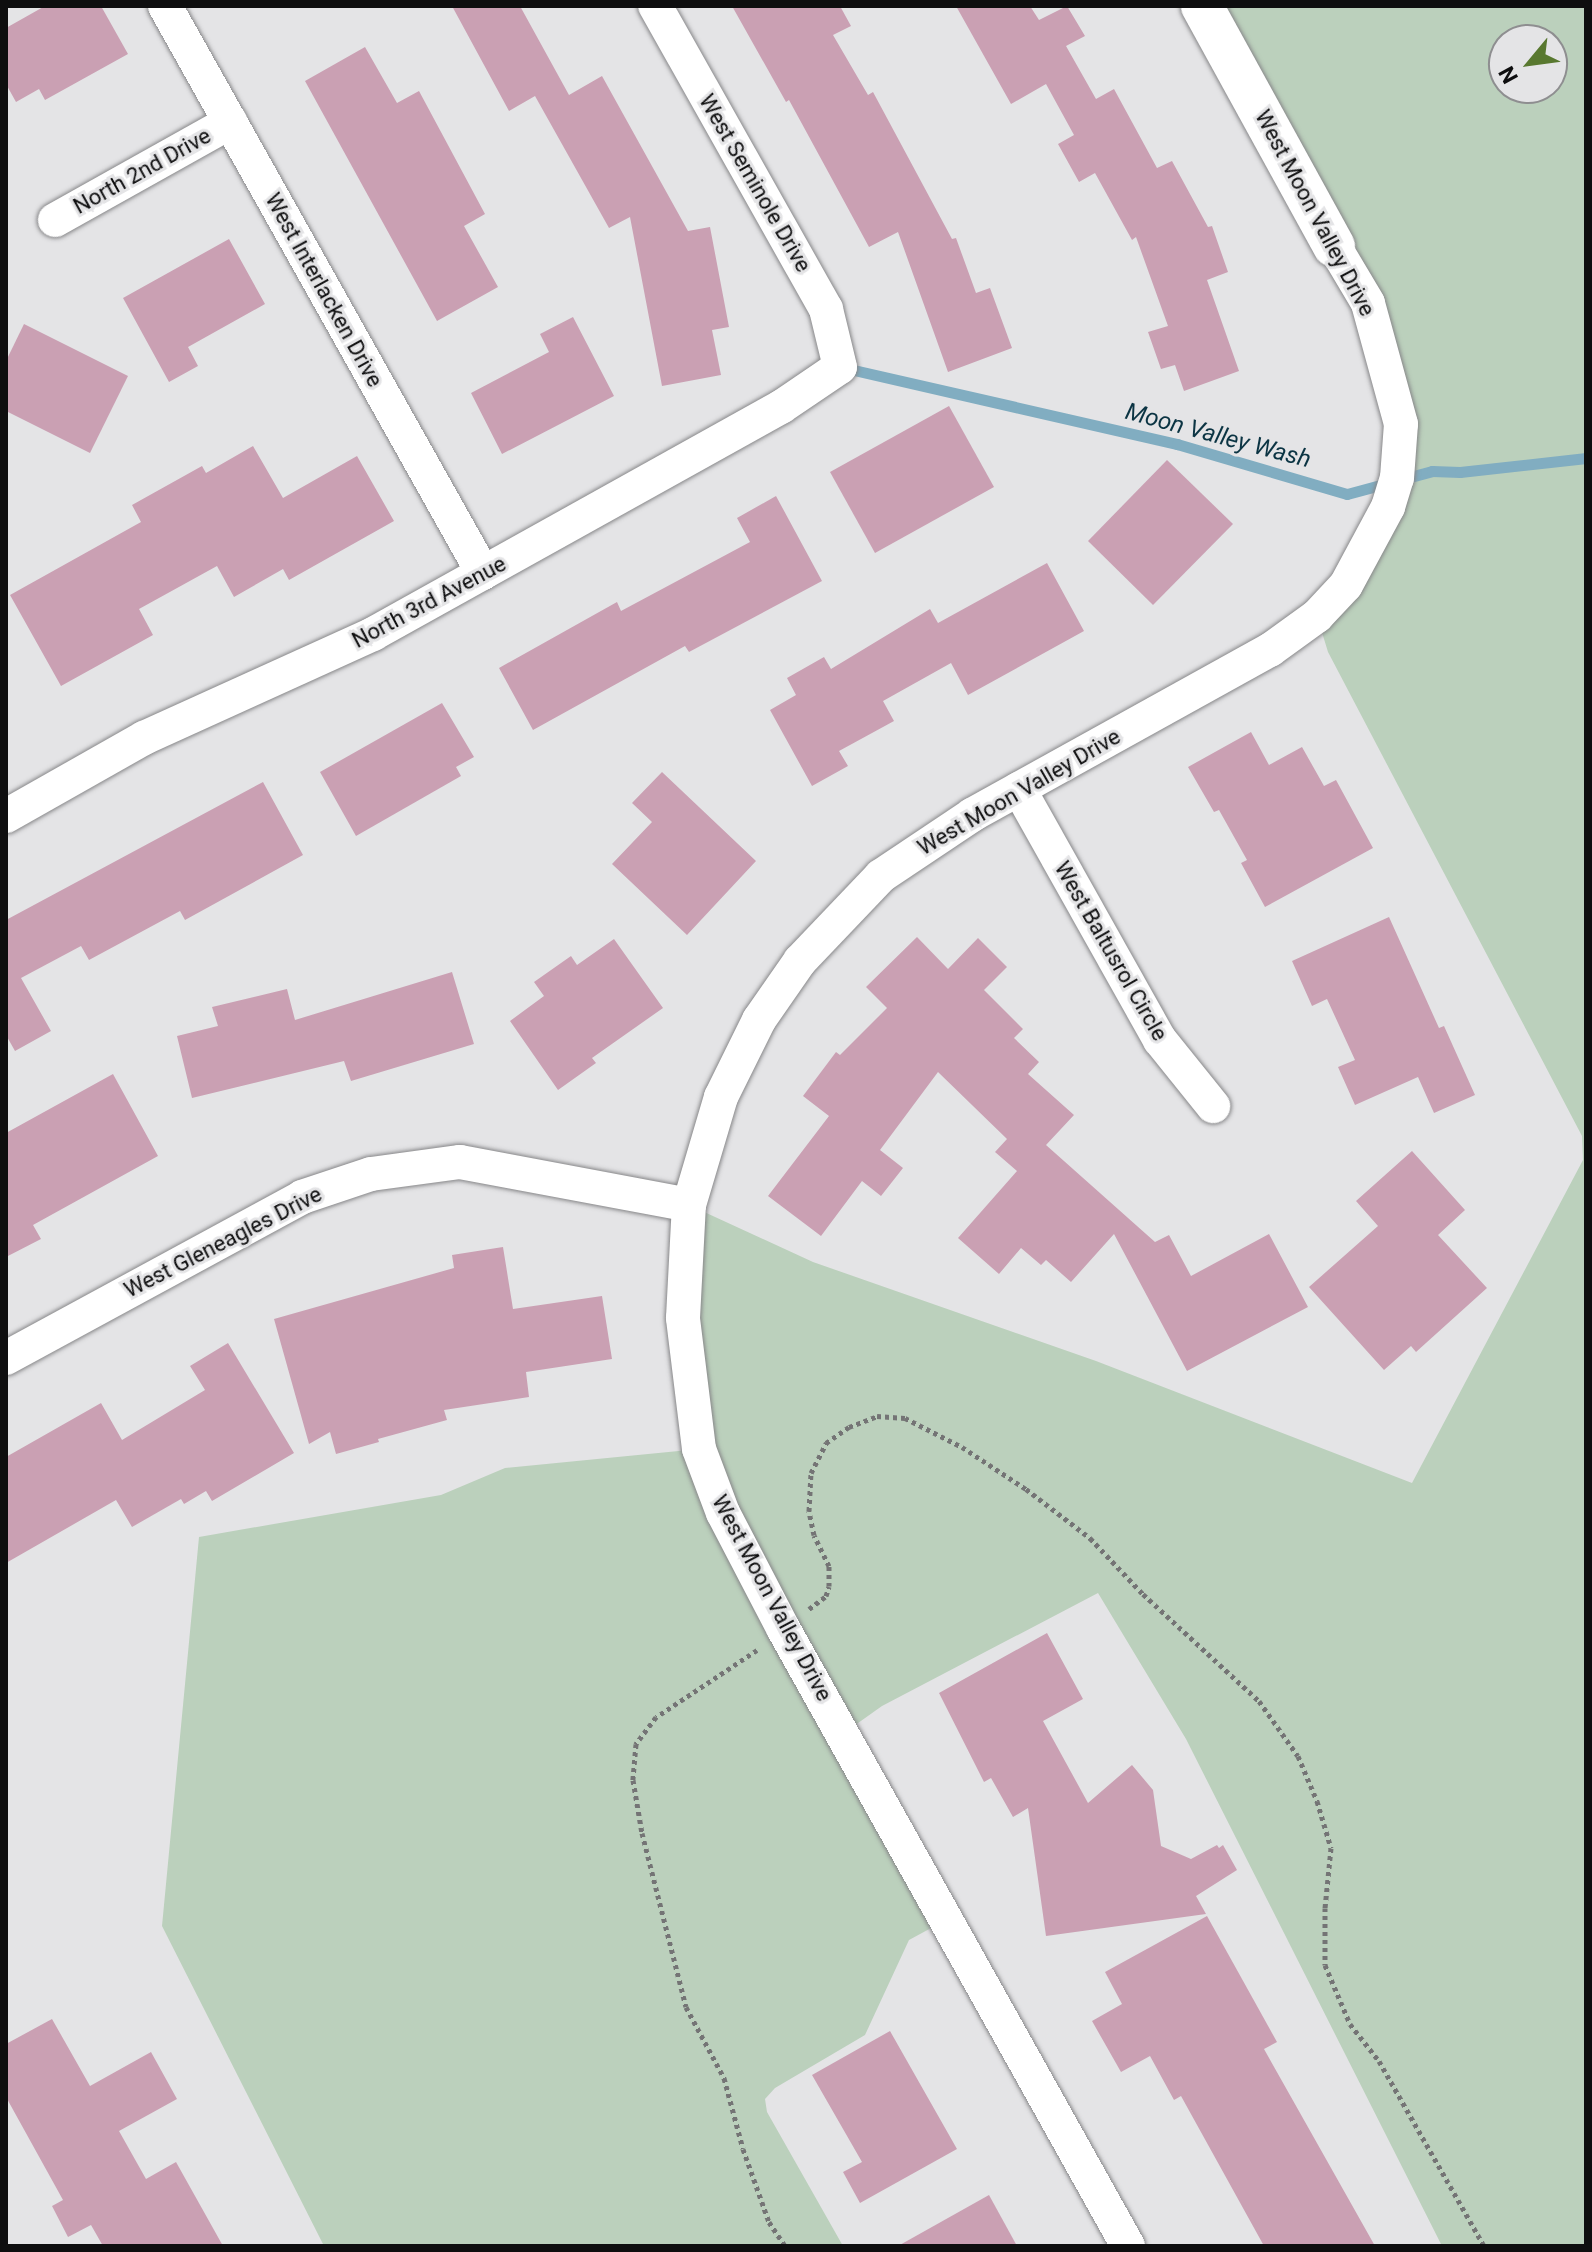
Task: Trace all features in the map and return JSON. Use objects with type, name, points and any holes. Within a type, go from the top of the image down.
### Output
[{"type":"street","name":"West Interlacken Drive","points":[[165,6],[483,573]]},
{"type":"street","name":"West Seminole Drive","points":[[655,6],[826,309],[840,367]]},
{"type":"street","name":"West Moon Valley Drive","points":[[1128,2246],[784,1630],[723,1513],[699,1449],[683,1318],[689,1205],[721,1097],[759,1020],[800,961],[881,876],[972,815],[1270,650],[1317,616],[1346,585],[1388,507],[1397,478],[1401,424],[1368,303],[1202,6]]},
{"type":"street","name":"North 2nd Drive","points":[[55,220],[230,122]]},
{"type":"street","name":"North 3rd Avenue","points":[[6,816],[144,738],[373,634],[781,407],[840,367]]},
{"type":"street","name":"West Baltusrol Circle","points":[[1019,789],[1160,1040],[1213,1106]]},
{"type":"street","name":"West Gleneagles Drive","points":[[6,1358],[302,1197],[371,1174],[460,1162],[689,1205]]},
{"type":"path","points":[[785,2246],[769,2222],[743,2149],[724,2078],[686,2007],[642,1833],[633,1780],[636,1744],[656,1717],[784,1630],[826,1596],[829,1566],[814,1535],[809,1511],[811,1473],[826,1443],[849,1427],[877,1416],[905,1418],[962,1447],[1026,1489],[1090,1538],[1143,1594],[1259,1701],[1298,1756],[1317,1801],[1331,1848],[1325,1908],[1325,1965],[1350,2024],[1379,2061],[1484,2246]]},
{"type":"green space","points":[[1202,6],[1586,6],[1586,2246],[1442,2246],[1186,1739],[1098,1593],[882,1706],[844,1733],[946,1920],[909,1940],[865,2035],[775,2088],[765,2099],[767,2112],[843,2246],[324,2246],[162,1926],[199,1537],[441,1495],[505,1468],[699,1449],[689,1205],[813,1262],[1096,1361],[1412,1483],[1583,1160],[1582,1136],[1328,652],[1317,616],[1388,507],[1382,346]]},
{"type":"building","points":[[45,6],[101,6],[128,54],[45,100],[39,89],[16,102],[6,84],[6,28]]},
{"type":"building","points":[[452,6],[520,6],[569,95],[602,76],[688,231],[710,227],[729,327],[712,330],[721,375],[662,386],[630,217],[609,228],[535,96],[509,111]]},
{"type":"building","points":[[732,6],[840,6],[851,26],[833,35],[868,95],[873,92],[952,239],[956,238],[976,293],[990,288],[1012,348],[948,372],[898,232],[869,247],[789,100],[786,102]]},
{"type":"building","points":[[956,6],[1030,6],[1039,20],[1067,6],[1085,36],[1066,46],[1096,99],[1114,89],[1157,168],[1172,161],[1208,227],[1212,226],[1228,272],[1207,280],[1239,371],[1184,391],[1175,365],[1161,369],[1148,332],[1168,326],[1136,237],[1132,240],[1095,173],[1079,182],[1058,144],[1074,135],[1046,84],[1011,104]]},
{"type":"building","points":[[365,47],[397,103],[419,91],[485,214],[464,226],[498,287],[437,321],[305,81]]},
{"type":"building","points":[[229,239],[265,304],[188,347],[198,366],[169,382],[123,298]]},
{"type":"building","points":[[573,317],[614,396],[502,454],[471,393],[549,352],[540,334]]},
{"type":"building","points":[[24,324],[128,376],[90,453],[6,411],[6,361]]},
{"type":"building","points":[[949,406],[994,487],[875,553],[830,472]]},
{"type":"building","points":[[253,446],[283,498],[357,456],[394,521],[289,580],[283,569],[234,597],[217,566],[139,609],[153,635],[61,686],[10,595],[141,522],[132,505],[202,466],[206,473]]},
{"type":"building","points":[[1167,460],[1233,524],[1153,605],[1088,541]]},
{"type":"building","points":[[776,496],[822,581],[689,652],[685,646],[533,730],[499,668],[617,602],[621,611],[750,542],[737,518]]},
{"type":"building","points":[[1047,563],[1084,631],[968,695],[951,663],[883,701],[894,721],[839,751],[848,766],[812,786],[770,710],[796,695],[787,678],[824,657],[831,669],[930,609],[938,623]]},
{"type":"building","points":[[442,703],[474,757],[456,767],[461,776],[356,836],[320,772]]},
{"type":"building","points":[[1251,732],[1269,765],[1302,747],[1324,786],[1336,780],[1373,848],[1265,907],[1241,863],[1247,860],[1219,810],[1214,812],[1188,767]]},
{"type":"building","points":[[662,772],[756,861],[687,935],[612,864],[652,822],[632,803]]},
{"type":"building","points":[[263,782],[303,855],[185,920],[180,911],[89,960],[81,946],[21,978],[51,1031],[15,1051],[6,1035],[6,920]]},
{"type":"building","points":[[1389,917],[1439,1028],[1444,1026],[1475,1095],[1434,1113],[1418,1077],[1355,1105],[1338,1067],[1355,1060],[1327,999],[1312,1006],[1292,961]]},
{"type":"building","points":[[917,937],[948,969],[978,938],[1007,967],[984,990],[1023,1029],[1014,1038],[1039,1062],[1028,1074],[1074,1115],[1046,1145],[1155,1242],[1169,1235],[1191,1276],[1269,1234],[1308,1307],[1187,1371],[1114,1234],[1071,1282],[1046,1260],[1041,1265],[1021,1248],[999,1274],[958,1238],[1017,1171],[995,1152],[1007,1139],[938,1072],[880,1150],[903,1168],[881,1196],[862,1181],[821,1236],[768,1196],[829,1116],[803,1096],[836,1052],[840,1055],[887,1008],[866,987]]},
{"type":"building","points":[[614,939],[663,1008],[592,1058],[596,1063],[558,1090],[510,1021],[544,996],[534,982],[571,956],[577,965]]},
{"type":"building","points":[[452,972],[474,1044],[351,1081],[344,1061],[192,1098],[177,1036],[218,1026],[212,1007],[287,989],[295,1020]]},
{"type":"building","points":[[113,1074],[158,1156],[33,1225],[41,1239],[6,1257],[6,1133]]},
{"type":"building","points":[[1412,1151],[1465,1210],[1438,1235],[1487,1288],[1416,1352],[1411,1346],[1384,1370],[1309,1287],[1378,1226],[1356,1201]]},
{"type":"building","points":[[503,1247],[513,1309],[602,1296],[612,1359],[526,1372],[529,1397],[444,1410],[447,1420],[378,1439],[379,1442],[336,1454],[330,1432],[309,1444],[274,1319],[454,1268],[452,1255]]},
{"type":"building","points":[[228,1343],[294,1453],[212,1501],[206,1491],[184,1504],[181,1499],[132,1527],[116,1500],[6,1563],[6,1457],[101,1403],[122,1440],[205,1390],[190,1366]]},
{"type":"building","points":[[1047,1633],[1083,1699],[1043,1721],[1088,1803],[1132,1765],[1153,1790],[1161,1846],[1191,1859],[1217,1845],[1219,1848],[1223,1845],[1237,1870],[1196,1896],[1206,1914],[1046,1936],[1028,1808],[1013,1817],[991,1778],[984,1782],[939,1693]]},
{"type":"building","points":[[1207,1916],[1277,2042],[1264,2049],[1375,2246],[1264,2246],[1181,2096],[1174,2100],[1150,2056],[1121,2072],[1092,2021],[1122,2004],[1105,1972]]},
{"type":"building","points":[[52,2019],[90,2086],[151,2052],[177,2099],[119,2131],[146,2179],[176,2162],[223,2246],[103,2246],[91,2225],[68,2237],[52,2206],[63,2200],[6,2097],[6,2044]]},
{"type":"building","points":[[890,2031],[957,2149],[860,2203],[843,2172],[862,2162],[812,2075]]},
{"type":"building","points":[[989,2195],[1017,2246],[898,2246]]},
{"type":"waterway","name":"Moon Valley Wash","points":[[845,368],[1177,444],[1347,494],[1432,471],[1460,472],[1586,458]]}]
